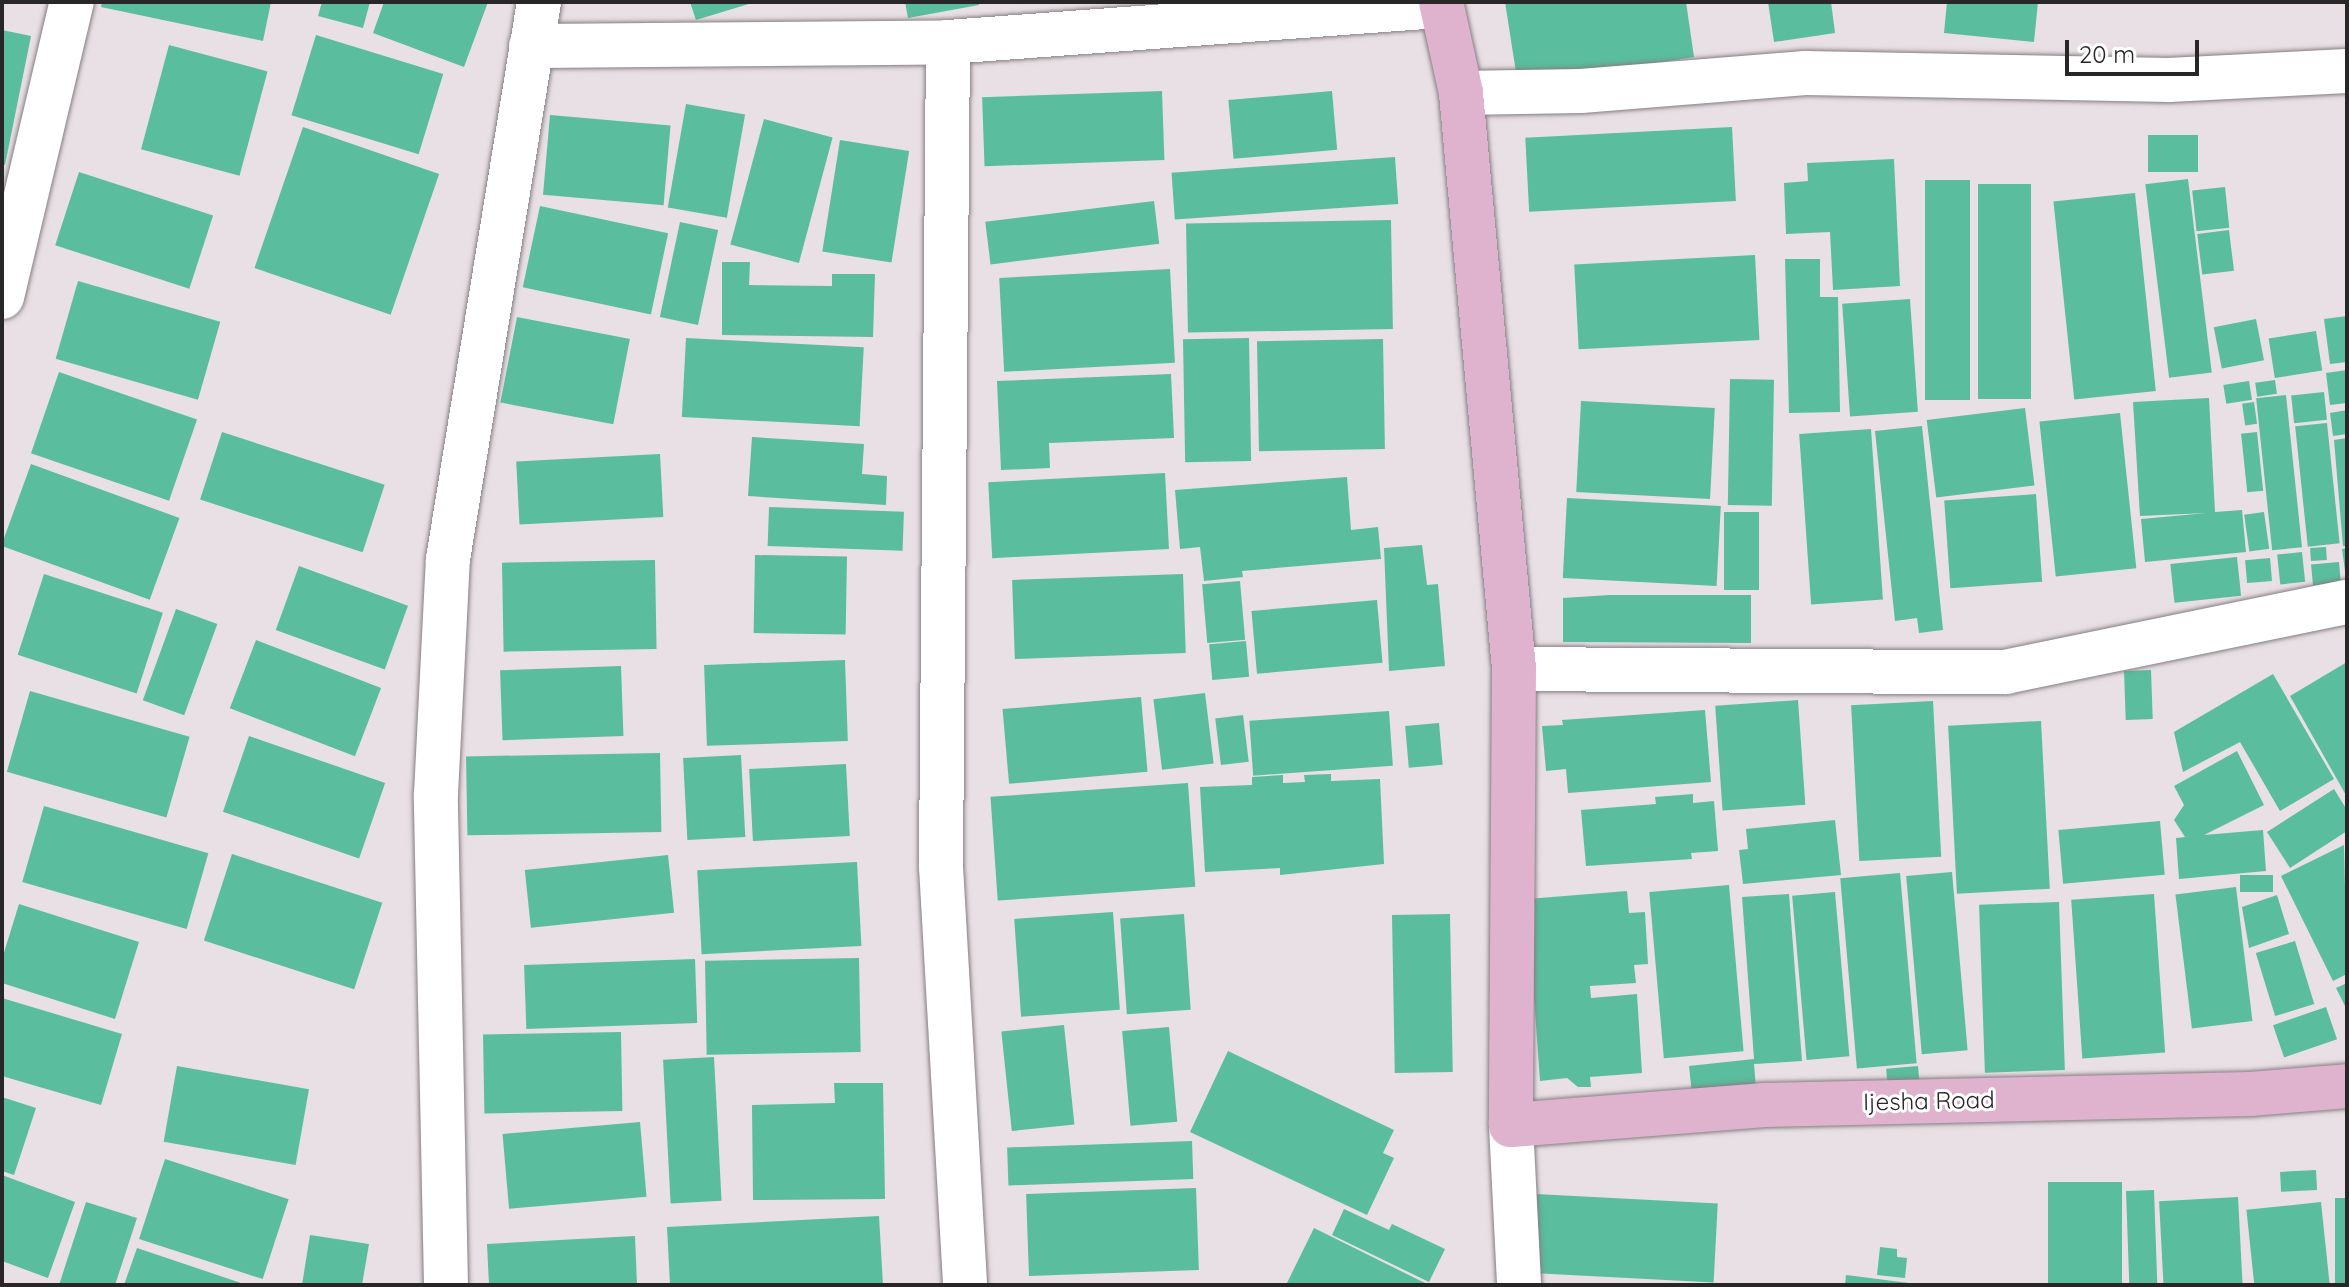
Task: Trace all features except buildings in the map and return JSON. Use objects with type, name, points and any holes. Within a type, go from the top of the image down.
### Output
[{"type":"main road","points":[[1442,4],[1461,93],[1514,669],[1511,1125]]},
{"type":"main road","name":"Ijesha Road","points":[[1511,1125],[1765,1105],[2250,1094],[2347,1086]]},
{"type":"street","points":[[2,297],[72,2]]},
{"type":"street","points":[[446,1285],[436,794],[448,559],[539,2]]},
{"type":"street","points":[[531,46],[948,42],[1442,4]]},
{"type":"street","points":[[948,42],[941,867],[965,1285]]},
{"type":"street","points":[[1461,93],[1581,91],[1805,73],[2169,80],[2347,71]]},
{"type":"street","points":[[1514,669],[2005,672],[2347,602]]},
{"type":"street","points":[[1511,1125],[1519,1285]]}]
